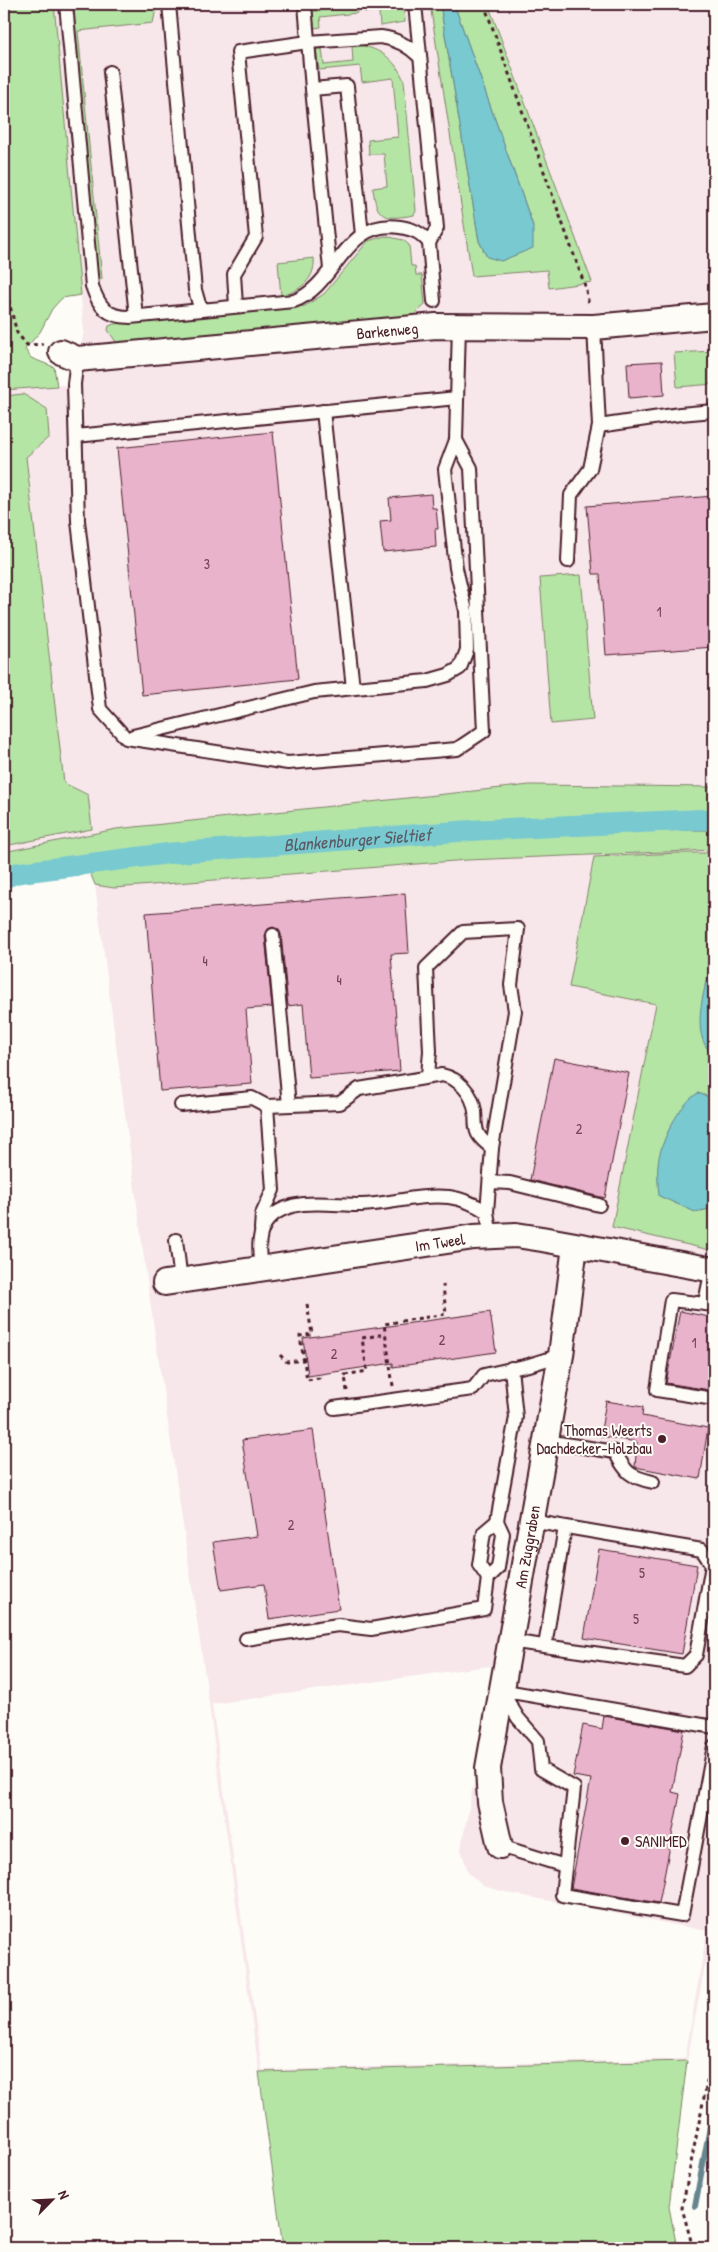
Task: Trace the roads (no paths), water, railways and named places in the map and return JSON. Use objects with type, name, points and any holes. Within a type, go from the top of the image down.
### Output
[{"type":"street","name":"Barkenweg","points":[[69,355],[459,325],[594,327],[714,316]]},
{"type":"street","name":"Im Tweel","points":[[173,1282],[474,1238],[516,1235],[713,1269]]},
{"type":"street","name":"Am Zuggraben","points":[[500,1846],[490,1802],[488,1768],[500,1690],[561,1355],[575,1246]]},
{"type":"lane","points":[[66,4],[92,286],[99,305],[105,311],[122,317],[300,299],[322,280],[362,235],[380,226],[395,226],[415,230],[429,243]]},
{"type":"lane","points":[[169,4],[195,290],[199,304],[204,309]]},
{"type":"lane","points":[[305,4],[330,269]]},
{"type":"lane","points":[[415,4],[437,228],[429,243],[434,300]]},
{"type":"lane","points":[[236,306],[234,274],[256,237],[238,52],[308,42],[364,37],[389,38],[406,46],[420,57]]},
{"type":"lane","points":[[110,72],[136,316]]},
{"type":"lane","points":[[312,89],[347,86],[362,235]]},
{"type":"lane","points":[[126,738],[314,692],[427,681],[448,675],[460,668],[468,650],[466,611],[456,568],[445,469],[456,440],[459,325]]},
{"type":"lane","points":[[568,561],[571,494],[590,470],[599,426],[594,327]]},
{"type":"lane","points":[[69,355],[74,384],[78,521],[100,708],[126,738],[288,763],[457,749],[484,731],[472,468],[456,440]]},
{"type":"lane","points":[[76,436],[457,398]]},
{"type":"lane","points":[[323,411],[353,688]]},
{"type":"lane","points":[[599,426],[714,411]]},
{"type":"lane","points":[[428,1076],[430,1051],[426,968],[463,932],[518,929],[511,985],[515,1012],[492,1148],[487,1212],[491,1237]]},
{"type":"lane","points":[[273,936],[289,1105]]},
{"type":"lane","points":[[181,1105],[252,1098],[266,1106],[340,1103],[360,1089],[442,1075],[451,1077],[467,1092],[475,1110],[475,1124],[480,1137],[492,1148]]},
{"type":"lane","points":[[261,1270],[259,1246],[262,1214],[272,1190],[266,1106]]},
{"type":"lane","points":[[490,1182],[510,1183],[599,1205]]},
{"type":"lane","points":[[261,1229],[270,1218],[285,1208],[302,1204],[361,1205],[447,1197],[466,1200],[487,1212]]},
{"type":"lane","points":[[173,1282],[176,1240]]},
{"type":"lane","points":[[713,1269],[710,1304],[671,1300],[656,1390],[714,1399]]},
{"type":"lane","points":[[334,1408],[473,1390],[484,1375],[561,1355]]},
{"type":"lane","points":[[246,1639],[338,1625],[371,1629],[484,1609],[488,1578],[498,1568],[503,1534],[497,1521],[516,1417],[511,1368]]},
{"type":"lane","points":[[546,1441],[615,1452],[625,1471],[637,1479],[653,1482]]},
{"type":"lane","points":[[488,1578],[479,1565],[480,1557],[484,1532],[497,1521]]},
{"type":"lane","points":[[509,1641],[685,1666],[696,1655],[712,1565],[702,1550],[531,1522]]},
{"type":"lane","points":[[545,1646],[565,1527]]},
{"type":"lane","points":[[500,1690],[714,1727]]},
{"type":"lane","points":[[500,1690],[518,1718],[538,1741],[541,1769],[574,1788],[562,1895],[682,1915],[714,1746]]},
{"type":"lane","points":[[500,1846],[566,1866]]},
{"type":"water","points":[[440,4],[454,4],[533,226],[533,248],[501,261],[487,257],[479,241]]},
{"type":"water","points":[[714,957],[714,1055],[706,1047],[701,1035],[700,1022],[703,994]]},
{"type":"water","points":[[698,1093],[714,1099],[714,1208],[695,1212],[659,1196],[658,1164],[662,1145],[672,1124],[684,1106]]},
{"type":"waterway","name":"Blankenburger Sieltief","points":[[4,878],[17,873],[172,853],[478,830],[714,819]]},
{"type":"waterway","points":[[695,2206],[714,2106]]},
{"type":"place","name":"Thomas Weerts Dachdecker-Holzbau","points":[[662,1439]]},
{"type":"place","name":"SANIMED","points":[[625,1841]]}]
